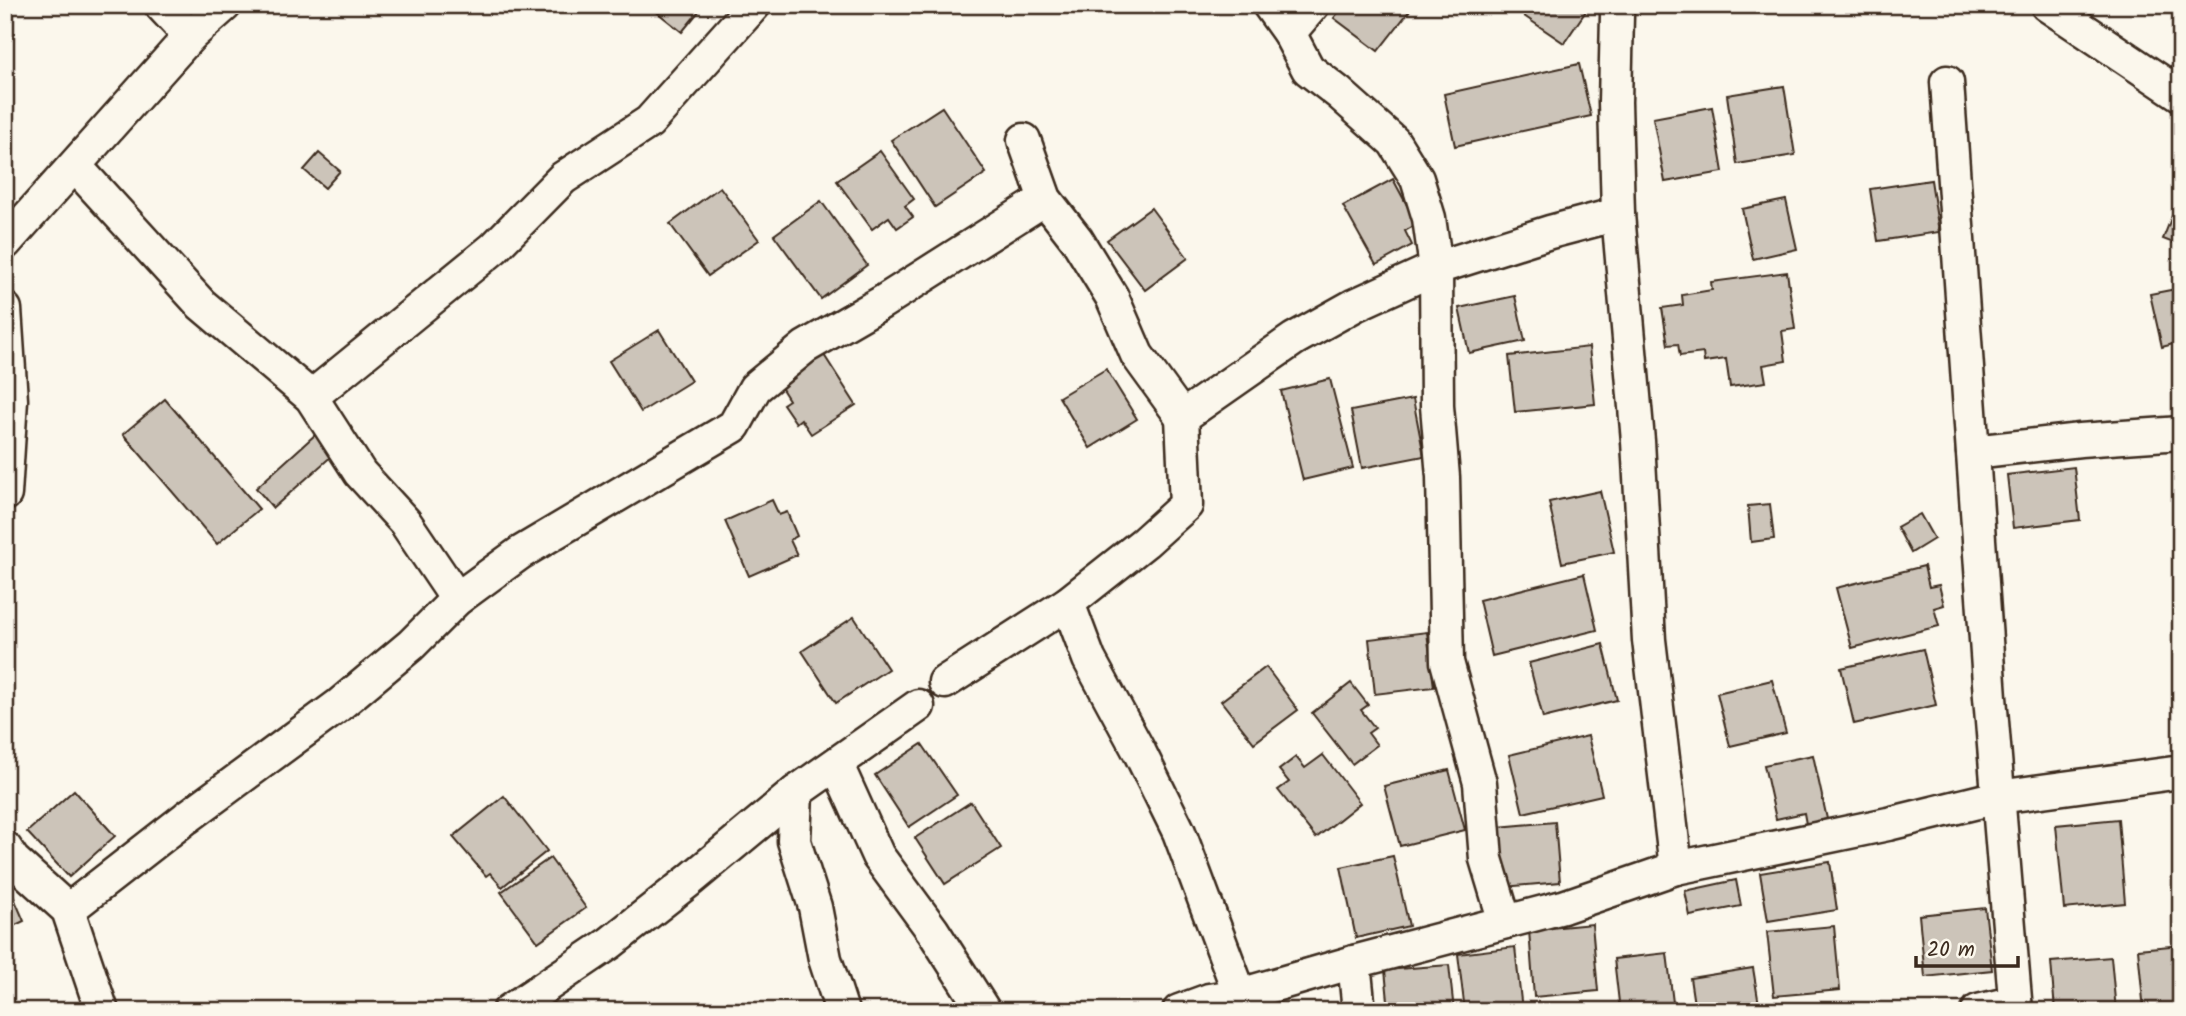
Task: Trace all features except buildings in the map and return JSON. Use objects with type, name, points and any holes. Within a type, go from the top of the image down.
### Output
[{"type":"street","points":[[161,5],[190,36]]},
{"type":"street","points":[[5,243],[76,167],[190,36],[225,5]]},
{"type":"street","points":[[311,397],[494,248],[563,178],[649,122],[754,5]]},
{"type":"street","points":[[1269,5],[1289,33],[1308,69],[1394,142],[1417,179],[1429,218],[1436,268],[1437,405],[1443,477],[1447,662],[1480,783],[1486,859],[1505,922]]},
{"type":"street","points":[[1289,33],[1313,5]]},
{"type":"street","points":[[1616,5],[1618,214],[1638,441],[1649,640],[1676,868]]},
{"type":"street","points":[[2047,5],[2181,95]]},
{"type":"street","points":[[1947,82],[1998,797],[2016,1007],[1979,1011]]},
{"type":"street","points":[[945,682],[1068,603],[1145,542],[1186,505],[1182,417],[1137,355],[1112,297],[1077,240],[1045,199],[1024,140]]},
{"type":"street","points":[[76,167],[143,244],[201,304],[311,397],[360,472],[405,523],[457,599]]},
{"type":"street","points":[[68,909],[338,706],[411,645],[457,599],[520,553],[734,426],[755,388],[805,347],[881,303],[1045,199]]},
{"type":"street","points":[[1182,417],[1294,339],[1355,305],[1436,268],[1618,214]]},
{"type":"street","points":[[5,309],[10,400],[5,494]]},
{"type":"street","points":[[1973,452],[2080,440],[2181,433]]},
{"type":"street","points":[[1068,603],[1089,659],[1179,832],[1240,995]]},
{"type":"street","points":[[509,1011],[610,943],[796,792],[918,706]]},
{"type":"street","points":[[837,765],[878,856],[933,932],[984,1011]]},
{"type":"street","points":[[1179,1011],[1209,1000],[1240,995],[1563,907],[1676,868],[1888,824],[1998,797],[2181,772]]},
{"type":"street","points":[[796,792],[794,841],[816,907],[825,959],[842,1011]]},
{"type":"street","points":[[5,848],[13,860],[68,909],[102,1011]]},
{"type":"street","points":[[1354,962],[1359,1011]]}]
